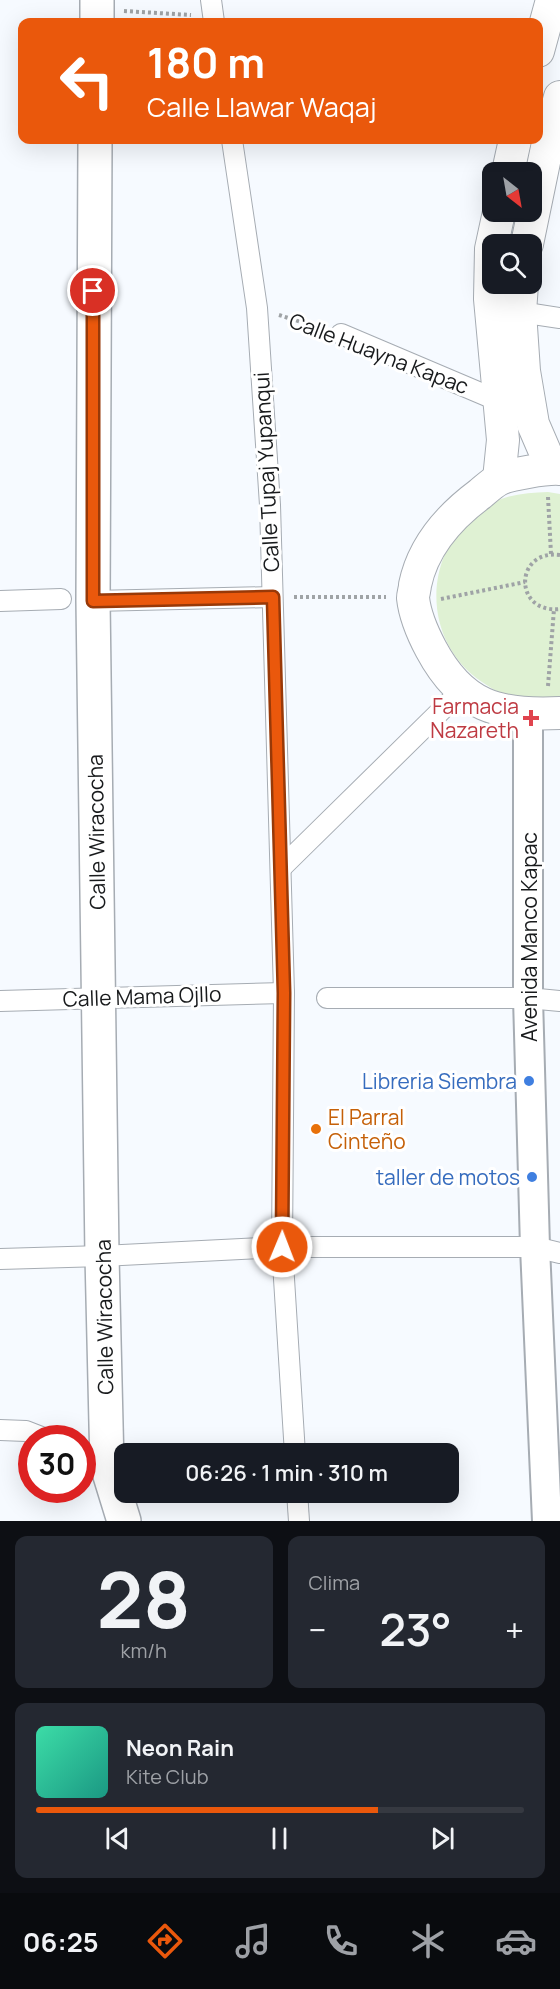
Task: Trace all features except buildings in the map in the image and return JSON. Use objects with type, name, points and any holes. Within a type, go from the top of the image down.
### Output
[{"type":"highway","name":"Calle Wiracocha","points":[[95,144],[93,601],[102,1256],[96,1431]]},
{"type":"highway","name":"Calle Wiracocha","points":[[96,1462],[124,1521]]},
{"type":"main road","points":[[543,33],[552,0]]},
{"type":"main road","points":[[544,133],[560,97]]},
{"type":"main road","points":[[510,162],[514,144]]},
{"type":"main road","points":[[529,234],[542,144]]},
{"type":"main road","points":[[497,222],[491,249],[490,299],[503,440],[499,479]]},
{"type":"main road","points":[[521,298],[524,371],[533,424],[552,469],[499,479],[456,512],[429,545],[418,571],[413,597],[422,631],[447,677],[461,691],[495,709],[549,713]]},
{"type":"main road","name":"Avenida Manco Kapac","points":[[547,1521],[548,1250],[528,998],[549,713]]},
{"type":"street","name":"Calle Tupaj Yupanqui","points":[[233,144],[257,308],[270,506],[284,993],[282,1247],[294,1443]]},
{"type":"street","points":[[490,299],[521,298],[560,318]]},
{"type":"street","name":"Calle Huayna Kapac","points":[[341,334],[500,401]]},
{"type":"street","points":[[93,601],[273,597]]},
{"type":"street","points":[[0,601],[61,599]]},
{"type":"street","points":[[281,868],[461,691]]},
{"type":"street","name":"Calle Mama Ojllo","points":[[0,1001],[284,993]]},
{"type":"street","points":[[327,998],[528,998],[560,1001]]},
{"type":"street","points":[[0,1259],[282,1247],[548,1250]]},
{"type":"street","points":[[0,1430],[18,1431]]},
{"type":"street","points":[[298,1503],[299,1521]]},
{"type":"path","points":[[97,10],[213,13]]},
{"type":"path","name":"Calle Huayna Kapac","points":[[257,308],[341,334]]},
{"type":"path","points":[[551,554],[552,469]]},
{"type":"path","points":[[549,713],[547,700],[557,609],[541,607],[534,602],[528,595],[525,582],[528,569],[534,561],[542,556],[560,555]]},
{"type":"path","points":[[273,597],[413,597],[435,600],[525,582]]},
{"type":"green space","points":[[548,492],[560,494],[560,698],[519,699],[504,695],[490,687],[461,663],[446,641],[438,616],[436,591],[441,565],[451,542],[468,521],[490,504],[504,498]]},
{"type":"place","name":"Farmacia Nazareth","points":[[531,718]]},
{"type":"place","name":"Libreria Siembra","points":[[529,1081]]},
{"type":"place","name":"El Parral Cinteño","points":[[316,1129]]},
{"type":"place","name":"taller de motos","points":[[532,1177]]},
{"type":"route","points":[[93,291],[93,601],[273,597],[284,993],[282,1247]]}]
